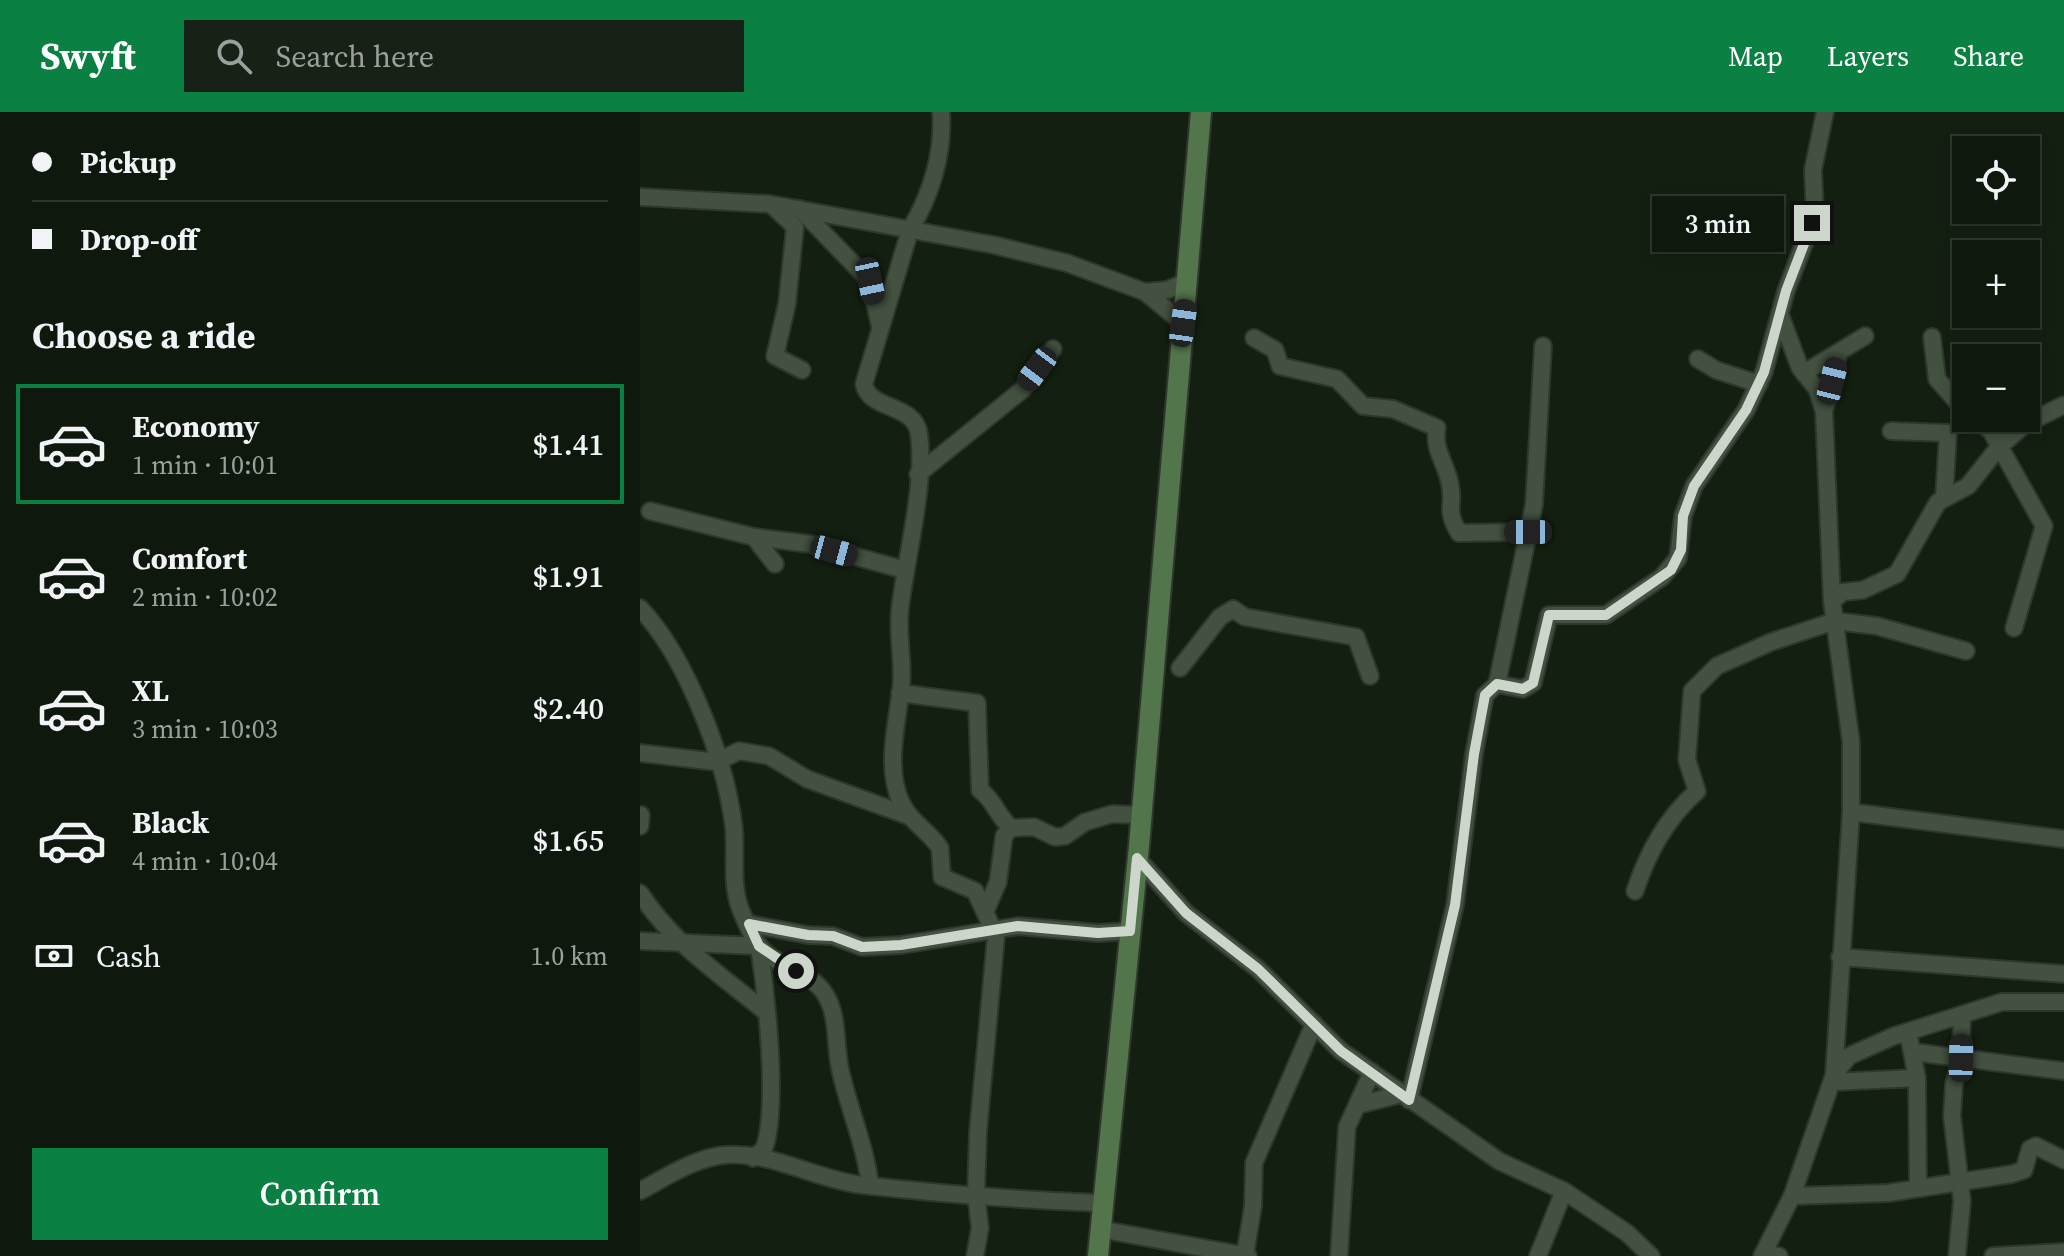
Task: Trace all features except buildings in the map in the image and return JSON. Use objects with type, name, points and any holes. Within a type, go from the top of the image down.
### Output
[{"type":"main road","points":[[1098,1256],[1141,815],[1189,281],[1201,112]]},
{"type":"street","points":[[941,112],[939,156],[923,207],[910,230],[864,388],[871,397],[915,421],[919,435],[918,474],[899,627],[900,693],[892,766],[901,802],[909,817],[940,848],[942,877],[975,891],[993,931],[992,999],[981,1093],[977,1198],[980,1228],[975,1256]]},
{"type":"street","points":[[1497,684],[1523,689],[1533,683],[1549,615],[1606,615],[1671,570],[1681,550],[1683,516],[1694,486],[1746,410],[1759,384],[1781,317],[1786,291],[1815,215],[1813,170],[1825,112]]},
{"type":"street","points":[[640,197],[770,204],[994,245],[1067,263],[1145,292],[1183,323]]},
{"type":"street","points":[[770,204],[795,227],[787,304],[775,356],[802,370]]},
{"type":"street","points":[[800,209],[870,281],[880,329]]},
{"type":"street","points":[[1145,292],[1167,290],[1189,281]]},
{"type":"street","points":[[1768,1255],[1833,1078],[1851,812],[1849,711],[1832,601],[1824,411],[1817,389],[1804,373],[1781,317]]},
{"type":"street","points":[[1804,373],[1865,336]]},
{"type":"street","points":[[1932,337],[1937,379],[1952,396]]},
{"type":"street","points":[[1254,338],[1275,350],[1280,366],[1337,379],[1363,406],[1393,409],[1437,428],[1434,444],[1451,485],[1448,513],[1459,533],[1528,532]]},
{"type":"street","points":[[1405,1097],[1455,905],[1474,754],[1485,695],[1497,684],[1528,532],[1541,435],[1543,346]]},
{"type":"street","points":[[918,474],[1022,390],[1053,349]]},
{"type":"street","points":[[1824,411],[1839,352]]},
{"type":"street","points":[[1698,359],[1716,370],[1759,384]]},
{"type":"street","points":[[1832,601],[1843,592],[1863,590],[1897,574],[1931,512],[1944,498],[1968,486],[1998,448],[2025,424],[2064,405]]},
{"type":"street","points":[[1891,431],[1948,433],[1944,498]]},
{"type":"street","points":[[1991,432],[2044,526],[2014,628]]},
{"type":"street","points":[[650,511],[754,537],[810,544],[905,570]]},
{"type":"street","points":[[754,537],[775,564]]},
{"type":"street","points":[[640,608],[673,649],[688,678],[717,762],[733,826],[738,900],[759,946],[767,1013],[767,1135],[764,1149],[753,1158]]},
{"type":"street","points":[[1180,668],[1220,617],[1233,609],[1245,617],[1356,637],[1370,676]]},
{"type":"street","points":[[1635,891],[1647,853],[1682,804],[1697,791],[1687,760],[1692,691],[1717,666],[1771,642],[1835,621],[1877,626],[1966,651]]},
{"type":"street","points":[[900,693],[977,703],[980,790],[992,798],[1000,821],[1011,828],[1034,827],[1055,837],[1065,836],[1085,822],[1112,814],[1141,815]]},
{"type":"street","points":[[640,753],[717,762],[739,751],[769,756],[807,779],[909,817]]},
{"type":"street","points":[[1851,812],[2064,839]]},
{"type":"street","points":[[640,826],[641,815]]},
{"type":"street","points":[[985,912],[998,882],[1004,836],[1011,828]]},
{"type":"street","points":[[1137,858],[1186,913],[1258,969],[1341,1051],[1499,1161],[1564,1191],[1627,1233],[1651,1256]]},
{"type":"street","points":[[640,893],[657,921],[767,1013]]},
{"type":"street","points":[[749,924],[808,935],[833,936],[862,947],[901,945],[939,937],[1037,926],[1098,933],[1130,931]]},
{"type":"street","points":[[640,941],[759,946],[814,982],[826,996],[833,1013],[840,1070],[863,1139],[870,1185]]},
{"type":"street","points":[[1840,957],[2064,974]]},
{"type":"street","points":[[1833,1078],[1849,1056],[1908,1032],[2002,1002],[2064,1002]]},
{"type":"street","points":[[1957,1256],[1961,1183],[1952,1116],[1954,1084],[1961,1058],[1962,1015]]},
{"type":"street","points":[[1099,1229],[1190,1250],[1246,1256],[1253,1206],[1254,1163],[1314,1024]]},
{"type":"street","points":[[1908,1032],[1917,1078],[1918,1187]]},
{"type":"street","points":[[1913,1052],[2064,1071]]},
{"type":"street","points":[[1339,1256],[1347,1127],[1372,1072]]},
{"type":"street","points":[[1833,1078],[1917,1078]]},
{"type":"street","points":[[1358,1105],[1405,1097]]},
{"type":"street","points":[[1792,1196],[1888,1193],[2024,1170],[2034,1146],[2064,1160]]},
{"type":"street","points":[[640,1191],[713,1157],[753,1158],[870,1185],[977,1198],[1101,1203]]},
{"type":"street","points":[[1538,1256],[1564,1191]]},
{"type":"street","points":[[1993,1256],[2064,1252]]},
{"type":"route","points":[[796,971],[759,946],[749,924],[808,935],[833,936],[862,947],[901,945],[1018,926],[1098,933],[1130,931],[1137,858],[1186,913],[1258,969],[1341,1051],[1409,1100],[1455,905],[1474,754],[1487,690],[1497,684],[1523,689],[1533,683],[1549,615],[1558,612],[1606,615],[1671,570],[1681,550],[1683,516],[1694,486],[1746,410],[1764,372],[1786,291],[1812,223]]}]
